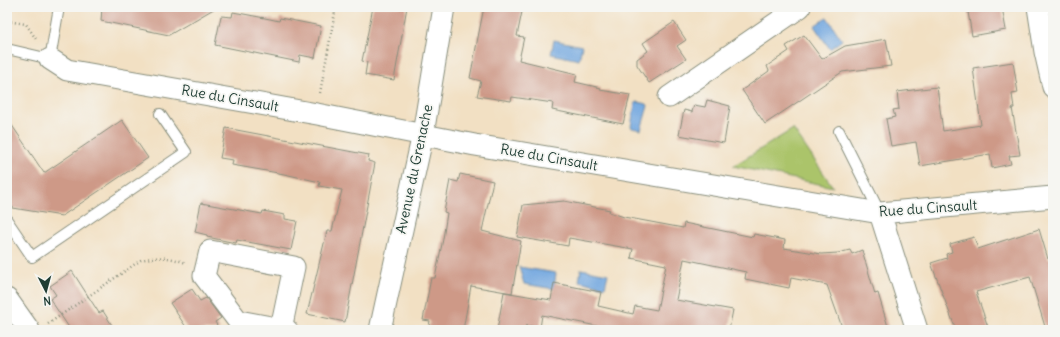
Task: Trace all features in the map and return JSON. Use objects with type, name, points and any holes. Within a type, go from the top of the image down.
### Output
[{"type":"street","name":"Avenue du Grenache","points":[[380,330],[423,134],[444,7]]},
{"type":"street","points":[[668,97],[800,7]]},
{"type":"street","points":[[1038,7],[1045,52],[1053,87]]},
{"type":"street","name":"Rue du Cinsault","points":[[50,59],[67,70],[317,114],[475,145],[880,213],[1053,197]]},
{"type":"street","points":[[880,213],[917,330]]},
{"type":"street","points":[[210,252],[294,267],[284,329],[242,325],[204,276],[210,252]]},
{"type":"street","points":[[7,299],[38,327]]},
{"type":"lane","points":[[7,49],[50,59],[59,7]]},
{"type":"lane","points":[[7,220],[32,257],[186,152],[160,114]]},
{"type":"lane","points":[[839,131],[880,213]]},
{"type":"path","points":[[317,114],[325,60],[336,7]]},
{"type":"path","points":[[7,21],[26,24],[50,59]]},
{"type":"path","points":[[38,327],[142,260],[153,257],[169,257],[194,266],[204,276]]},
{"type":"green space","points":[[793,129],[833,187],[733,166]]},
{"type":"water","points":[[827,17],[842,40],[830,49],[814,26]]},
{"type":"water","points":[[554,40],[582,46],[579,60],[551,54]]},
{"type":"water","points":[[637,102],[647,104],[648,106],[641,130],[632,128],[631,126],[635,104]]},
{"type":"water","points":[[519,267],[556,273],[554,289],[524,284]]},
{"type":"water","points":[[581,269],[608,274],[605,287],[579,281]]},
{"type":"building","points":[[102,7],[217,7],[169,35],[101,21]]},
{"type":"building","points":[[373,7],[407,7],[394,80],[365,75],[367,62],[362,61]]},
{"type":"building","points":[[484,7],[523,7],[517,36],[524,37],[519,60],[577,74],[575,82],[601,88],[600,90],[630,95],[623,124],[552,110],[553,103],[512,97],[511,101],[477,96],[481,81],[470,78]]},
{"type":"building","points":[[982,7],[1002,7],[1006,30],[972,36],[968,12],[983,10]]},
{"type":"building","points":[[233,12],[279,21],[280,18],[321,26],[315,58],[300,55],[299,62],[215,45],[221,16],[232,17]]},
{"type":"building","points":[[674,22],[686,40],[677,46],[686,59],[649,83],[637,65],[637,59],[648,51],[643,43]]},
{"type":"building","points":[[804,35],[822,59],[845,46],[886,39],[891,66],[842,72],[765,124],[742,90],[769,71],[767,66],[789,51],[786,46]]},
{"type":"building","points":[[1013,62],[1018,93],[1012,94],[1014,108],[1012,108],[1020,155],[1009,156],[1011,164],[992,168],[990,154],[920,166],[916,142],[891,146],[886,119],[895,117],[893,110],[899,109],[897,92],[937,87],[943,131],[981,125],[973,68]]},
{"type":"building","points":[[707,100],[730,106],[724,143],[679,135],[684,110],[692,112],[694,105],[705,107]]},
{"type":"building","points":[[7,118],[44,173],[122,120],[148,158],[62,216],[13,208],[7,200]]},
{"type":"building","points":[[226,128],[369,155],[368,161],[375,163],[345,322],[307,314],[327,231],[332,231],[342,190],[319,186],[320,182],[232,165],[233,160],[220,158]]},
{"type":"building","points":[[460,174],[493,181],[482,231],[521,241],[512,293],[471,286],[463,330],[428,330],[430,321],[423,320],[431,278],[435,278],[443,239],[447,213],[444,212],[450,180],[458,182]]},
{"type":"building","points":[[564,201],[610,210],[609,212],[624,217],[683,228],[684,223],[753,237],[754,234],[785,240],[784,248],[821,254],[838,253],[850,250],[852,254],[862,250],[875,294],[878,293],[889,330],[843,330],[827,285],[791,278],[789,288],[745,279],[746,272],[684,259],[676,300],[733,310],[729,330],[686,330],[674,328],[673,330],[617,330],[542,315],[540,328],[526,325],[525,330],[497,330],[504,292],[551,300],[554,283],[601,292],[598,306],[633,314],[635,306],[657,310],[666,265],[631,258],[633,249],[569,238],[568,246],[517,237],[523,205]]},
{"type":"building","points":[[201,203],[262,214],[263,211],[285,215],[285,219],[297,221],[291,250],[237,240],[236,243],[207,237],[207,235],[195,232]]},
{"type":"building","points":[[1039,229],[1048,259],[1053,257],[1053,330],[1046,330],[1030,277],[976,292],[989,330],[956,330],[931,263],[947,258],[946,254],[952,252],[950,244],[974,237],[978,249]]},
{"type":"building","points":[[72,271],[99,313],[103,311],[115,330],[68,330],[70,329],[50,299],[56,295],[50,286]]},
{"type":"building","points":[[192,289],[200,301],[206,298],[221,318],[215,322],[220,330],[188,330],[170,303]]}]
